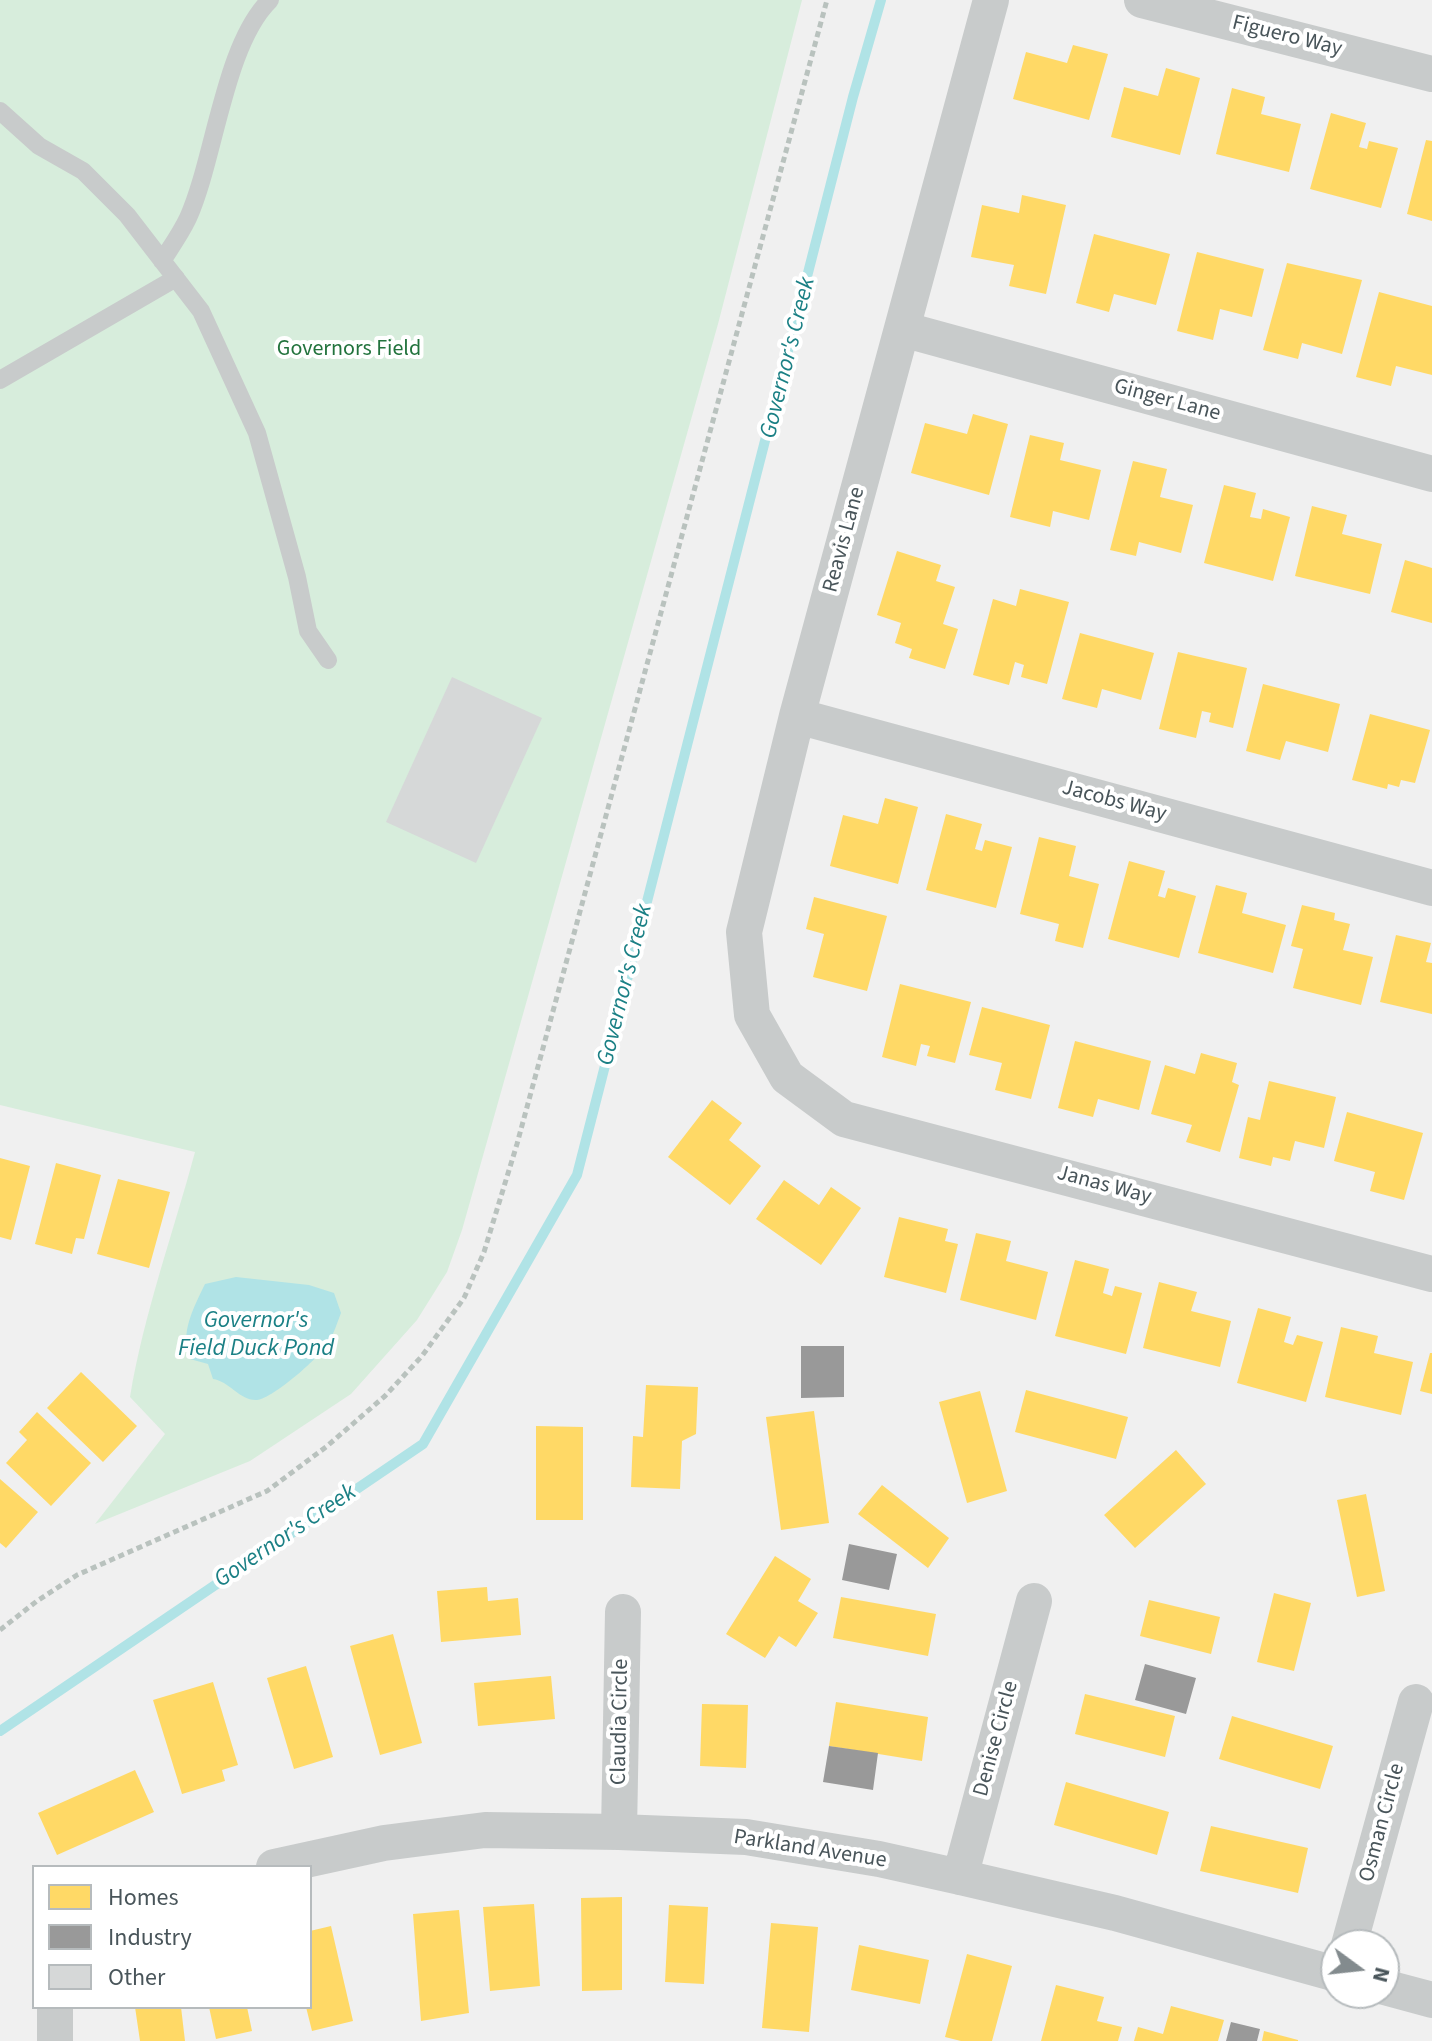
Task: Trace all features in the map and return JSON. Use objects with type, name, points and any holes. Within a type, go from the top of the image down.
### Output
[{"type":"street","name":"Reavis Lane","points":[[787,1077],[752,1015],[744,932],[797,716],[991,0]]},
{"type":"street","name":"Figuero Way","points":[[1142,0],[1432,74]]},
{"type":"street","name":"Ginger Lane","points":[[902,329],[1432,474]]},
{"type":"street","name":"Jacobs Way","points":[[797,716],[1432,888]]},
{"type":"street","name":"Janas Way","points":[[787,1077],[844,1119],[915,1135],[1432,1274]]},
{"type":"street","name":"Denise Circle","points":[[960,1877],[1034,1601]]},
{"type":"street","name":"Claudia Circle","points":[[619,1832],[623,1612]]},
{"type":"street","name":"Osman Circle","points":[[1353,1929],[1416,1702]]},
{"type":"street","name":"Parkland Avenue","points":[[283,1865],[384,1843],[485,1830],[746,1837],[879,1859],[960,1877],[1115,1913],[1320,1970]]},
{"type":"street","points":[[1400,1991],[1432,2000]]},
{"type":"street","points":[[55,2009],[55,2041]]},
{"type":"lane","points":[[162,261],[188,219],[233,72],[255,14],[270,0]]},
{"type":"lane","points":[[0,111],[39,146],[83,171],[127,215],[201,311],[257,433],[297,577],[308,631],[328,660]]},
{"type":"lane","points":[[0,380],[176,278]]},
{"type":"path","points":[[0,1630],[77,1575],[267,1491],[326,1447],[385,1396],[422,1356],[464,1298],[484,1252],[517,1144],[827,0]]},
{"type":"green space","name":"Governors Field","points":[[0,0],[802,0],[718,324],[462,1230],[447,1272],[417,1320],[351,1394],[250,1461],[95,1524],[165,1434],[130,1397],[151,1304],[195,1152],[0,1105]]},
{"type":"water","name":"Governor's Field Duck Pond","points":[[236,1277],[309,1285],[334,1293],[341,1313],[329,1342],[317,1357],[285,1384],[257,1400],[245,1397],[213,1379],[208,1364],[190,1359],[187,1350],[189,1321],[205,1284]]},
{"type":"building: Homes","points":[[1073,45],[1108,54],[1089,120],[1013,99],[1026,52],[1067,63]]},
{"type":"building: Homes","points":[[1166,68],[1200,78],[1180,155],[1111,137],[1124,87],[1158,96]]},
{"type":"building: Homes","points":[[1232,88],[1265,97],[1261,114],[1301,124],[1289,172],[1216,154]]},
{"type":"building: Homes","points":[[1331,113],[1366,123],[1359,147],[1367,149],[1369,141],[1398,148],[1381,208],[1310,189]]},
{"type":"building: Homes","points":[[1426,140],[1432,141],[1432,221],[1407,214]]},
{"type":"building: Homes","points":[[1022,195],[1066,205],[1046,294],[1009,286],[1014,265],[971,257],[982,205],[1019,213]]},
{"type":"building: Homes","points":[[1094,234],[1170,254],[1156,305],[1114,294],[1109,312],[1076,303]]},
{"type":"building: Homes","points":[[1197,252],[1264,269],[1252,317],[1220,309],[1213,340],[1177,331]]},
{"type":"building: Homes","points":[[1287,263],[1362,280],[1342,354],[1302,343],[1298,359],[1263,350]]},
{"type":"building: Homes","points":[[1379,292],[1432,306],[1432,375],[1396,366],[1391,386],[1356,377]]},
{"type":"building: Homes","points":[[973,414],[1008,424],[989,495],[911,473],[925,423],[967,434]]},
{"type":"building: Homes","points":[[1030,435],[1064,443],[1060,460],[1101,470],[1089,520],[1053,511],[1050,527],[1010,517]]},
{"type":"building: Homes","points":[[1133,461],[1167,469],[1160,497],[1193,505],[1181,553],[1139,542],[1136,556],[1110,550]]},
{"type":"building: Homes","points":[[1224,485],[1256,493],[1250,517],[1261,519],[1263,509],[1290,517],[1273,581],[1204,563]]},
{"type":"building: Homes","points":[[1312,506],[1347,515],[1342,534],[1382,544],[1370,594],[1295,576]]},
{"type":"building: Homes","points":[[897,551],[941,565],[936,581],[955,587],[943,624],[958,629],[945,669],[909,658],[912,649],[895,643],[901,623],[877,615]]},
{"type":"building: Homes","points":[[1405,560],[1432,568],[1432,623],[1391,612]]},
{"type":"building: Homes","points":[[1020,589],[1069,602],[1047,684],[1021,677],[1024,665],[1015,662],[1009,685],[973,675],[993,599],[1016,606]]},
{"type":"building: Homes","points":[[1080,633],[1154,653],[1141,700],[1102,689],[1097,708],[1062,699]]},
{"type":"building: Homes","points":[[1178,652],[1247,668],[1233,728],[1209,722],[1211,713],[1202,711],[1196,738],[1159,729]]},
{"type":"building: Homes","points":[[1263,684],[1340,704],[1328,752],[1286,741],[1280,760],[1246,751]]},
{"type":"building: Homes","points":[[1370,714],[1430,730],[1415,783],[1401,780],[1399,787],[1388,784],[1387,789],[1352,780]]},
{"type":"building: Homes","points":[[885,798],[918,807],[898,884],[830,866],[843,815],[878,824]]},
{"type":"building: Homes","points":[[946,814],[982,824],[975,849],[982,851],[985,840],[1012,847],[996,908],[926,890]]},
{"type":"building: Homes","points":[[1039,837],[1076,846],[1069,876],[1099,884],[1083,948],[1055,941],[1059,924],[1020,914]]},
{"type":"building: Homes","points":[[1129,861],[1165,871],[1158,896],[1165,898],[1168,888],[1196,896],[1179,958],[1108,939]]},
{"type":"building: Homes","points":[[1216,885],[1247,893],[1242,913],[1286,925],[1273,973],[1198,953]]},
{"type":"building: Homes","points":[[814,897],[887,916],[867,991],[813,977],[824,934],[806,929]]},
{"type":"building: Homes","points":[[1302,905],[1335,913],[1334,920],[1350,924],[1343,950],[1373,957],[1361,1005],[1293,988],[1303,949],[1291,946]]},
{"type":"building: Homes","points":[[1396,935],[1431,943],[1426,962],[1432,963],[1432,1014],[1380,1002]]},
{"type":"building: Homes","points":[[900,984],[971,1002],[955,1063],[927,1056],[930,1046],[921,1044],[916,1066],[882,1057]]},
{"type":"building: Homes","points":[[982,1007],[1050,1025],[1031,1099],[995,1090],[1002,1063],[969,1055]]},
{"type":"building: Homes","points":[[1075,1041],[1151,1061],[1139,1110],[1098,1099],[1093,1117],[1058,1108]]},
{"type":"building: Homes","points":[[1201,1053],[1237,1063],[1232,1082],[1239,1085],[1220,1152],[1186,1142],[1192,1125],[1151,1114],[1165,1065],[1195,1074]]},
{"type":"building: Homes","points":[[1269,1081],[1336,1097],[1324,1148],[1295,1141],[1290,1161],[1273,1157],[1271,1166],[1239,1158],[1248,1117],[1260,1120]]},
{"type":"building: Homes","points":[[712,1100],[742,1123],[729,1140],[761,1166],[730,1205],[668,1157]]},
{"type":"building: Homes","points":[[1347,1112],[1423,1133],[1404,1200],[1370,1191],[1375,1172],[1334,1161]]},
{"type":"building: Homes","points":[[0,1158],[30,1166],[11,1240],[0,1237]]},
{"type":"building: Homes","points":[[56,1163],[101,1175],[84,1239],[76,1238],[72,1254],[35,1244]]},
{"type":"building: Homes","points":[[118,1179],[170,1192],[149,1268],[97,1254]]},
{"type":"building: Homes","points":[[784,1180],[819,1205],[831,1187],[861,1208],[821,1265],[756,1219]]},
{"type":"building: Homes","points":[[899,1217],[948,1229],[945,1241],[958,1244],[946,1293],[884,1277]]},
{"type":"building: Homes","points":[[976,1233],[1011,1241],[1006,1261],[1048,1272],[1036,1320],[960,1300]]},
{"type":"building: Homes","points":[[1075,1260],[1109,1269],[1103,1293],[1112,1296],[1115,1286],[1142,1293],[1126,1354],[1055,1336]]},
{"type":"building: Homes","points":[[1159,1282],[1197,1292],[1191,1311],[1231,1321],[1220,1367],[1143,1348]]},
{"type":"building: Homes","points":[[1258,1308],[1291,1317],[1284,1342],[1293,1345],[1297,1335],[1323,1342],[1306,1402],[1237,1383]]},
{"type":"building: Homes","points":[[1341,1327],[1378,1336],[1374,1353],[1413,1362],[1401,1415],[1325,1397]]},
{"type":"building: Homes","points":[[1432,1353],[1432,1394],[1420,1391]]},
{"type":"building: Homes","points":[[81,1372],[137,1426],[103,1462],[47,1408]]},
{"type":"building: Homes","points":[[646,1385],[698,1387],[696,1434],[682,1441],[680,1489],[631,1487],[633,1436],[643,1437]]},
{"type":"building: Homes","points":[[1026,1390],[1128,1417],[1116,1459],[1015,1432]]},
{"type":"building: Homes","points":[[980,1391],[1007,1491],[967,1503],[939,1402]]},
{"type":"building: Homes","points":[[814,1411],[829,1523],[781,1530],[766,1417]]},
{"type":"building: Homes","points":[[37,1412],[91,1463],[51,1506],[6,1463],[27,1440],[19,1432]]},
{"type":"building: Homes","points":[[536,1426],[583,1427],[583,1520],[536,1520]]},
{"type":"building: Homes","points":[[1176,1450],[1206,1484],[1135,1548],[1104,1515]]},
{"type":"building: Homes","points":[[0,1479],[38,1512],[6,1548],[0,1543]]},
{"type":"building: Homes","points":[[882,1485],[949,1538],[928,1568],[858,1514]]},
{"type":"building: Homes","points":[[1366,1494],[1385,1591],[1357,1597],[1337,1500]]},
{"type":"building: Homes","points":[[775,1556],[811,1579],[798,1601],[818,1613],[796,1647],[779,1636],[765,1658],[726,1634]]},
{"type":"building: Homes","points":[[487,1587],[488,1601],[518,1598],[521,1635],[441,1642],[437,1591]]},
{"type":"building: Homes","points":[[1274,1593],[1311,1603],[1294,1671],[1257,1662]]},
{"type":"building: Homes","points":[[841,1597],[936,1614],[928,1656],[833,1638]]},
{"type":"building: Homes","points":[[1149,1600],[1220,1617],[1211,1654],[1140,1636]]},
{"type":"building: Homes","points":[[393,1634],[422,1743],[380,1755],[350,1646]]},
{"type":"building: Homes","points":[[306,1666],[333,1757],[294,1769],[267,1678]]},
{"type":"building: Homes","points":[[551,1676],[555,1719],[478,1726],[474,1683]]},
{"type":"building: Homes","points":[[213,1682],[238,1765],[222,1770],[225,1781],[182,1794],[153,1700]]},
{"type":"building: Homes","points":[[1085,1694],[1175,1716],[1165,1757],[1075,1734]]},
{"type":"building: Homes","points":[[836,1702],[928,1717],[922,1761],[829,1746]]},
{"type":"building: Homes","points":[[702,1704],[748,1705],[746,1768],[700,1766]]},
{"type":"building: Homes","points":[[1232,1716],[1333,1746],[1320,1789],[1219,1759]]},
{"type":"building: Homes","points":[[135,1770],[154,1812],[57,1855],[38,1813]]},
{"type":"building: Homes","points":[[1066,1782],[1169,1812],[1157,1855],[1054,1825]]},
{"type":"building: Homes","points":[[1211,1826],[1308,1848],[1298,1893],[1200,1871]]},
{"type":"building: Homes","points":[[622,1897],[622,1990],[582,1991],[581,1898]]},
{"type":"building: Homes","points":[[534,1904],[540,1986],[490,1991],[483,1907]]},
{"type":"building: Homes","points":[[669,1905],[708,1907],[704,1984],[665,1982]]},
{"type":"building: Homes","points":[[459,1910],[469,2013],[421,2021],[413,1914]]},
{"type":"building: Homes","points":[[771,1923],[818,1927],[809,2032],[762,2028]]},
{"type":"building: Homes","points":[[331,1926],[353,2021],[312,2031],[306,2009],[312,2009],[312,1931]]},
{"type":"building: Homes","points":[[859,1945],[929,1960],[920,2004],[851,1990]]},
{"type":"building: Homes","points":[[967,1954],[1012,1966],[992,2041],[961,2041],[945,2037]]},
{"type":"building: Homes","points":[[1056,1985],[1104,1997],[1097,2021],[1122,2027],[1118,2041],[1041,2041]]},
{"type":"building: Homes","points":[[1171,2006],[1224,2020],[1218,2041],[1134,2041],[1138,2027],[1163,2034]]},
{"type":"building: Homes","points":[[135,2009],[181,2009],[185,2041],[140,2041]]},
{"type":"building: Homes","points":[[209,2009],[247,2009],[252,2031],[216,2039]]},
{"type":"building: Homes","points":[[1264,2031],[1298,2040],[1298,2041],[1262,2041]]},
{"type":"building: Industry","points":[[801,1346],[844,1346],[844,1397],[801,1398]]},
{"type":"building: Industry","points":[[849,1544],[897,1554],[889,1590],[842,1580]]},
{"type":"building: Industry","points":[[1145,1664],[1196,1678],[1186,1714],[1135,1700]]},
{"type":"building: Industry","points":[[829,1746],[878,1753],[873,1790],[823,1782]]},
{"type":"building: Industry","points":[[1231,2022],[1260,2029],[1257,2041],[1226,2041]]},
{"type":"building: Other","points":[[452,677],[542,718],[476,863],[386,822]]},
{"type":"waterway","name":"Governor's Creek","points":[[0,1731],[423,1444],[577,1175],[853,97],[881,0]]}]
